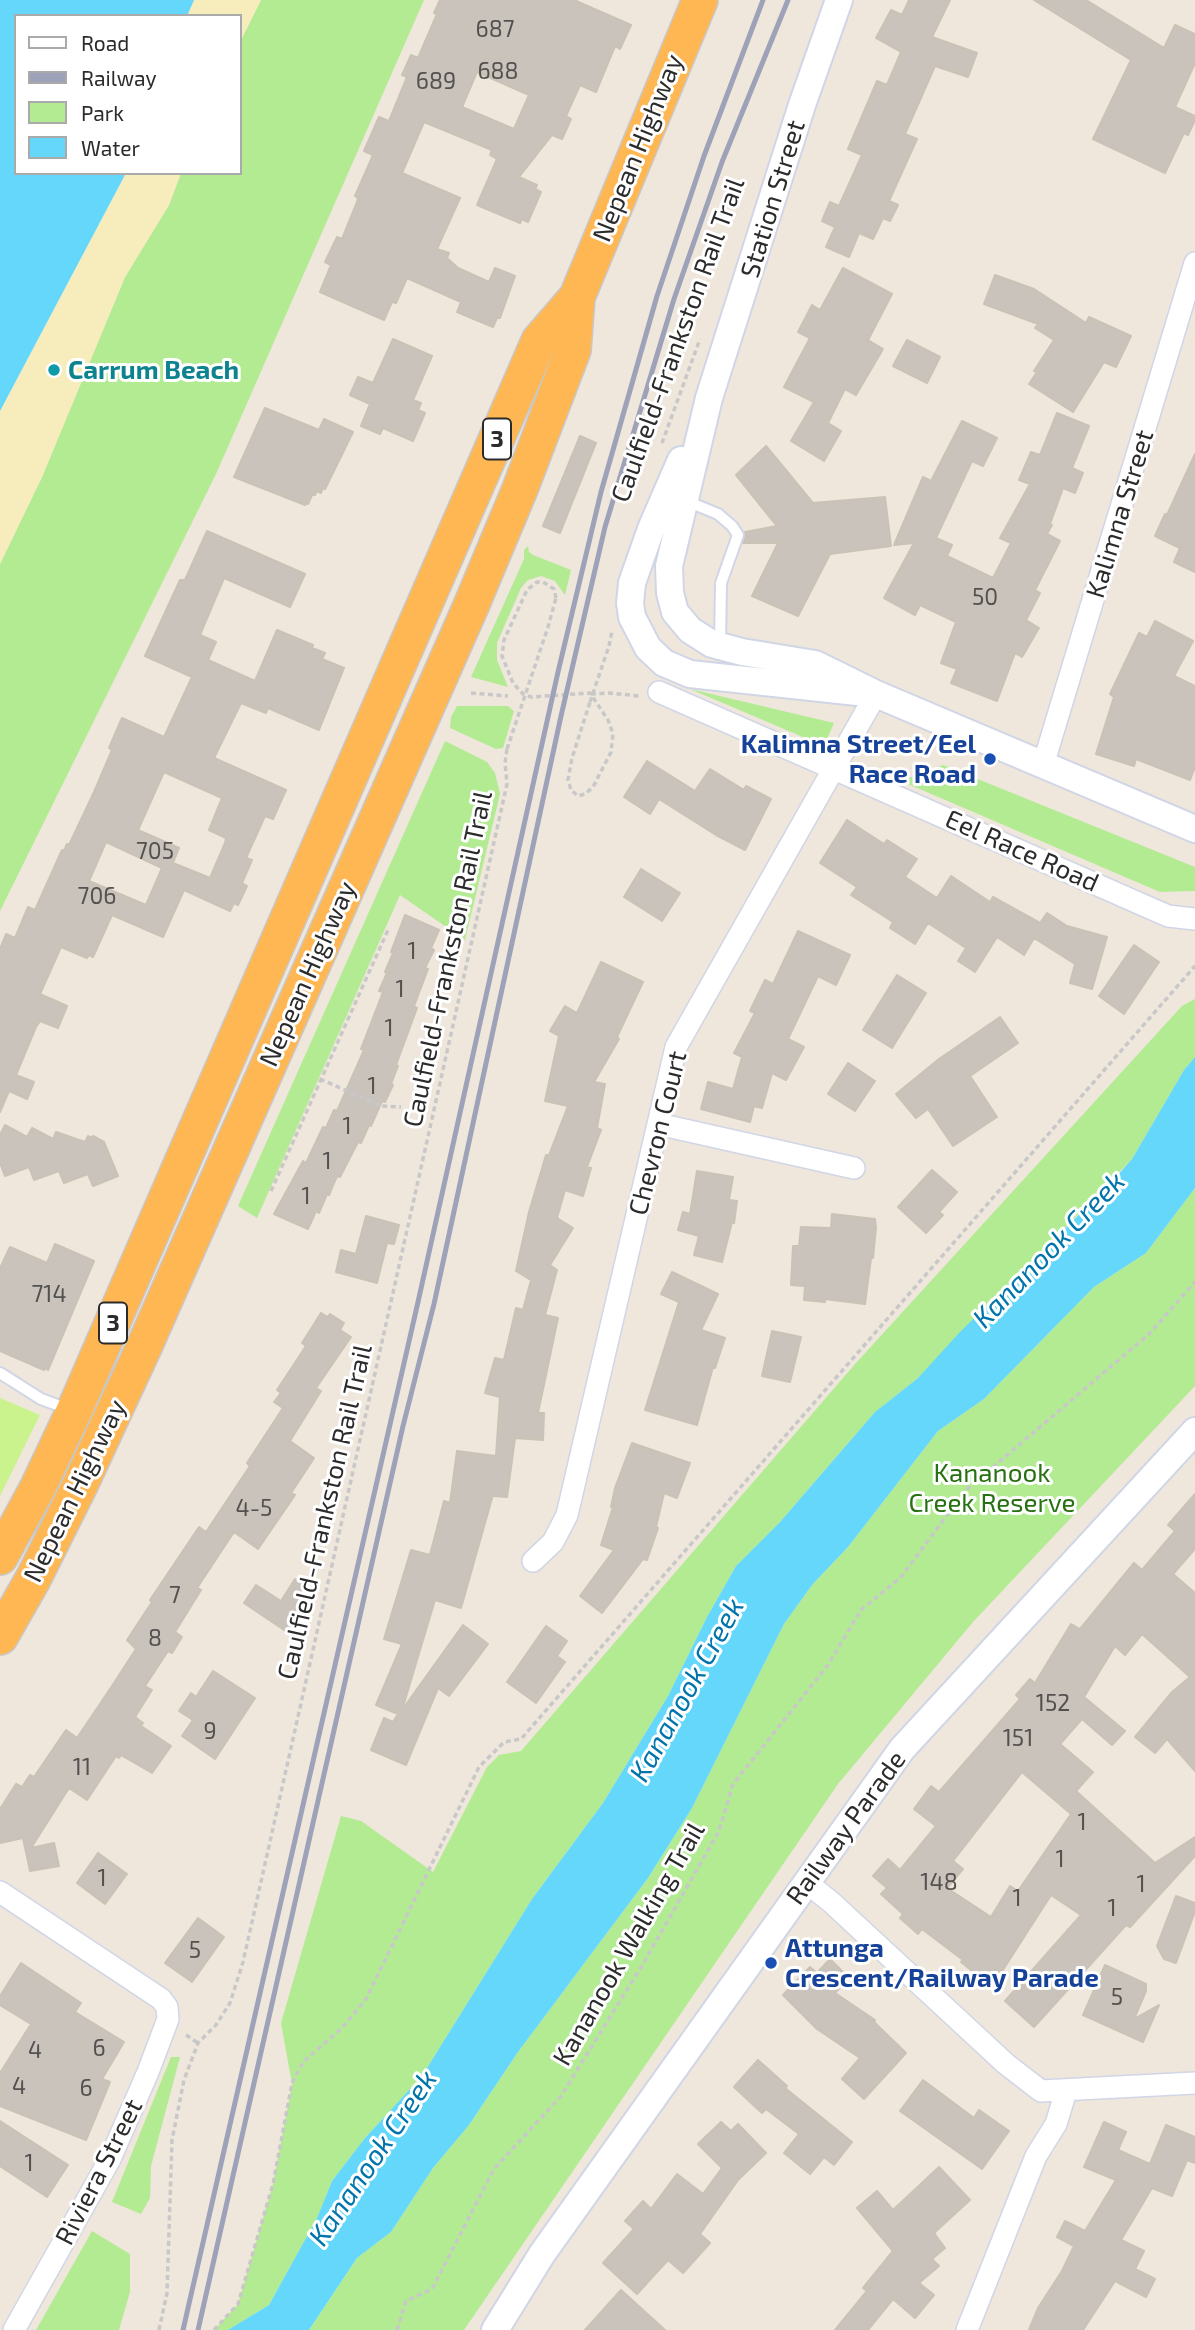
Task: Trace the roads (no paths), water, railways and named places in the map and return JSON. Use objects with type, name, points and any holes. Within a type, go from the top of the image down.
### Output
[{"type":"highway","name":"Nepean Highway","points":[[2,1628],[33,1578],[80,1485],[181,1265],[471,606],[520,489],[573,350],[577,297],[700,0]]},
{"type":"highway","name":"Nepean Highway","points":[[0,1556],[38,1487],[74,1411],[539,341],[577,297]]},
{"type":"highway","points":[[432,590],[471,606]]},
{"type":"street","name":"Station Street","points":[[720,646],[699,638],[678,617],[671,599],[671,555],[709,398],[802,105],[839,0]]},
{"type":"street","name":"Kalimna Street","points":[[1043,765],[1195,263]]},
{"type":"street","name":"Station Street","points":[[709,398],[656,516],[634,577],[632,617],[645,643],[664,663],[696,675],[876,694]]},
{"type":"street","points":[[720,646],[810,662],[876,694],[1195,829]]},
{"type":"street","name":"Eel Race Road","points":[[659,692],[1168,916],[1195,919]]},
{"type":"street","name":"Chevron Court","points":[[533,1561],[553,1542],[567,1515],[676,1047],[876,694]]},
{"type":"street","points":[[658,1124],[854,1168]]},
{"type":"street","name":"Railway Parade","points":[[495,2330],[542,2254],[902,1749],[1195,1431]]},
{"type":"street","points":[[806,1882],[1006,2064],[1041,2091],[1195,2083]]},
{"type":"street","name":"Riviera Street","points":[[0,1892],[161,1999],[167,2007],[168,2019],[110,2160],[14,2330]]},
{"type":"street","points":[[967,2330],[1037,2156],[1056,2090]]},
{"type":"lane","points":[[684,500],[718,514],[738,535],[720,583],[720,646]]},
{"type":"lane","points":[[0,1373],[41,1399],[74,1411]]},
{"type":"water","points":[[0,0],[194,0],[188,14],[14,14],[14,175],[125,175],[0,411]]},
{"type":"water","name":"Kananook Creek","points":[[1195,1057],[1195,1188],[1146,1253],[1094,1287],[984,1399],[938,1431],[848,1547],[812,1585],[784,1624],[692,1808],[648,1878],[518,2052],[469,2125],[433,2168],[391,2232],[357,2258],[309,2330],[228,2330],[269,2305],[317,2218],[332,2181],[365,2138],[422,2076],[532,1899],[603,1803],[668,1696],[736,1566],[780,1522],[875,1412],[918,1378],[960,1332],[1108,1186],[1132,1159],[1184,1070]]},
{"type":"railway","points":[[183,2330],[601,492],[657,296],[704,156],[763,0]]},
{"type":"railway","points":[[198,2330],[403,1426],[434,1304],[561,716],[605,527],[674,299],[722,162],[788,0]]},
{"type":"place","name":"Carrum Beach","points":[[54,370]]},
{"type":"place","name":"Kalimna Street/Eel Race Road","points":[[990,759]]},
{"type":"place","name":"Attunga Crescent/Railway Parade","points":[[771,1963]]},
{"type":"park label","name":"Kananook Creek Reserve","points":[[992,1488]]}]
